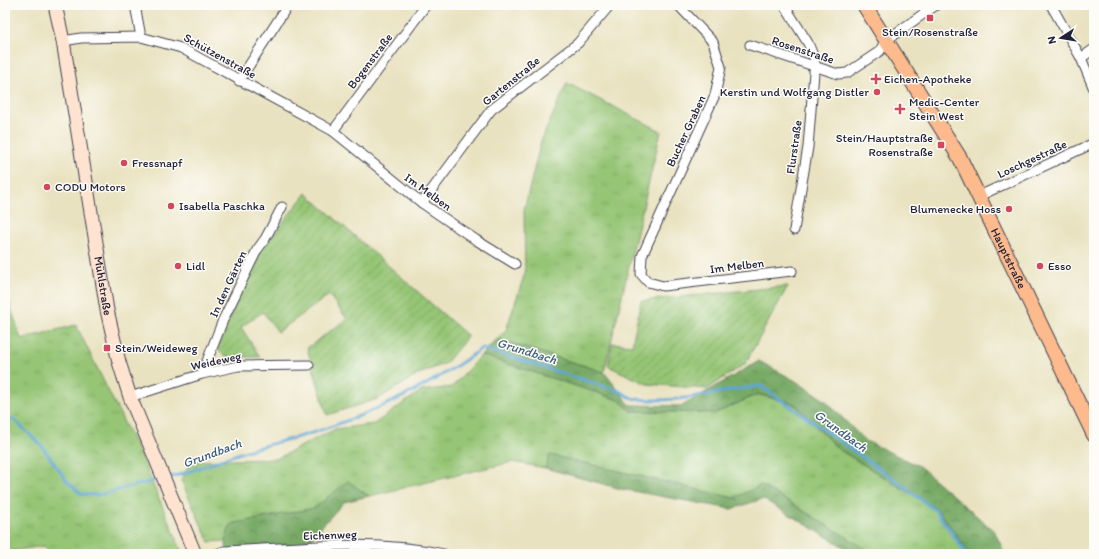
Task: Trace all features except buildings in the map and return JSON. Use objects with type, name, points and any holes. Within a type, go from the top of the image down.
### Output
[{"type":"main road","name":"Hauptstraße","points":[[864,5],[885,41],[960,158],[980,196],[1094,435]]},
{"type":"street","name":"Mühlstraße","points":[[55,5],[63,41],[107,310],[119,362],[130,397],[195,554]]},
{"type":"street","points":[[135,5],[141,37]]},
{"type":"street","points":[[239,80],[288,5]]},
{"type":"street","name":"Bogenstraße","points":[[333,131],[426,5]]},
{"type":"street","name":"Gartenstraße","points":[[422,203],[492,110],[578,43],[610,5]]},
{"type":"street","name":"Bucher Graben","points":[[641,274],[642,256],[715,95],[721,67],[713,42],[678,5]]},
{"type":"street","name":"Flurstraße","points":[[784,5],[811,50],[815,60],[808,147],[794,230]]},
{"type":"street","name":"Rosenstraße","points":[[750,46],[838,74],[847,73],[880,50],[885,41],[936,5]]},
{"type":"street","points":[[1051,5],[1081,58],[1094,89]]},
{"type":"street","name":"Schützenstraße","points":[[63,41],[81,38],[141,37],[181,48],[333,131]]},
{"type":"street","points":[[1081,58],[1094,49]]},
{"type":"street","name":"Im Melben","points":[[333,131],[422,203],[476,240],[515,264]]},
{"type":"street","name":"Loschgestraße","points":[[980,196],[1094,143]]},
{"type":"street","name":"In den Gärten","points":[[202,374],[230,307],[257,250],[265,239],[282,207]]},
{"type":"street","name":"Im Melben","points":[[641,274],[648,282],[663,286],[792,271]]},
{"type":"street","name":"Weideweg","points":[[130,397],[202,374],[238,366],[310,365]]},
{"type":"street","name":"Eichenweg","points":[[217,554],[224,551],[360,546],[396,546],[444,554]]},
{"type":"green space","points":[[567,83],[661,131],[604,372],[497,339],[506,330],[525,273],[524,210],[541,141]]},
{"type":"green space","points":[[306,193],[468,336],[446,363],[419,374],[378,399],[327,415],[307,348],[347,319],[329,295],[278,332],[263,312],[241,327],[260,357],[225,357],[217,349],[237,301],[265,245]]},
{"type":"green space","points":[[788,286],[745,364],[707,389],[647,384],[608,366],[612,343],[632,345],[641,301]]},
{"type":"green space","points":[[5,289],[21,339],[76,325],[142,459],[183,554],[53,554],[44,546],[5,552]]},
{"type":"green space","points":[[497,339],[604,372],[630,405],[682,406],[759,361],[794,380],[826,401],[864,440],[919,466],[995,532],[1005,554],[970,554],[938,510],[838,449],[795,404],[758,394],[716,413],[631,411],[619,400],[481,355]]},
{"type":"green space","points":[[481,355],[619,400],[631,411],[716,413],[758,394],[795,405],[838,449],[938,510],[970,554],[874,554],[761,485],[734,498],[550,455],[545,468],[512,462],[369,496],[348,482],[315,508],[231,524],[225,541],[209,542],[181,480],[191,461],[276,459],[335,429],[374,424],[421,391],[452,387]]},
{"type":"green space","points":[[550,455],[734,498],[761,485],[874,554],[856,554],[763,499],[731,509],[621,489],[545,468]]},
{"type":"green space","points":[[348,481],[369,496],[344,502],[313,536],[308,552],[393,552],[392,554],[228,554],[225,541],[231,524],[315,508]]},
{"type":"waterway","name":"Grundbach","points":[[167,478],[189,472],[242,452],[312,433],[379,408],[443,375],[482,348],[619,391],[636,399],[667,400],[761,386],[894,479],[936,511],[967,554]]},
{"type":"waterway","name":"Grundbach","points":[[5,415],[14,420],[41,445],[67,481],[81,494],[99,495],[160,479]]},
{"type":"place","name":"Stein/Rosenstraße","points":[[930,18]]},
{"type":"place","name":"Eichen-Apotheke","points":[[876,79]]},
{"type":"place","name":"Kerstin und Wolfgang Distler","points":[[877,92]]},
{"type":"place","name":"Medic-Center Stein West","points":[[900,109]]},
{"type":"place","name":"Stein/Hauptstraße Rosenstraße","points":[[941,145]]},
{"type":"place","name":"Fressnapf","points":[[124,163]]},
{"type":"place","name":"CODU Motors","points":[[47,187]]},
{"type":"place","name":"Isabella Paschka","points":[[171,206]]},
{"type":"place","name":"Blumenecke Hoss","points":[[1009,209]]},
{"type":"place","name":"Lidl","points":[[178,266]]},
{"type":"place","name":"Esso","points":[[1040,266]]},
{"type":"place","name":"Stein/Weideweg","points":[[107,348]]}]
